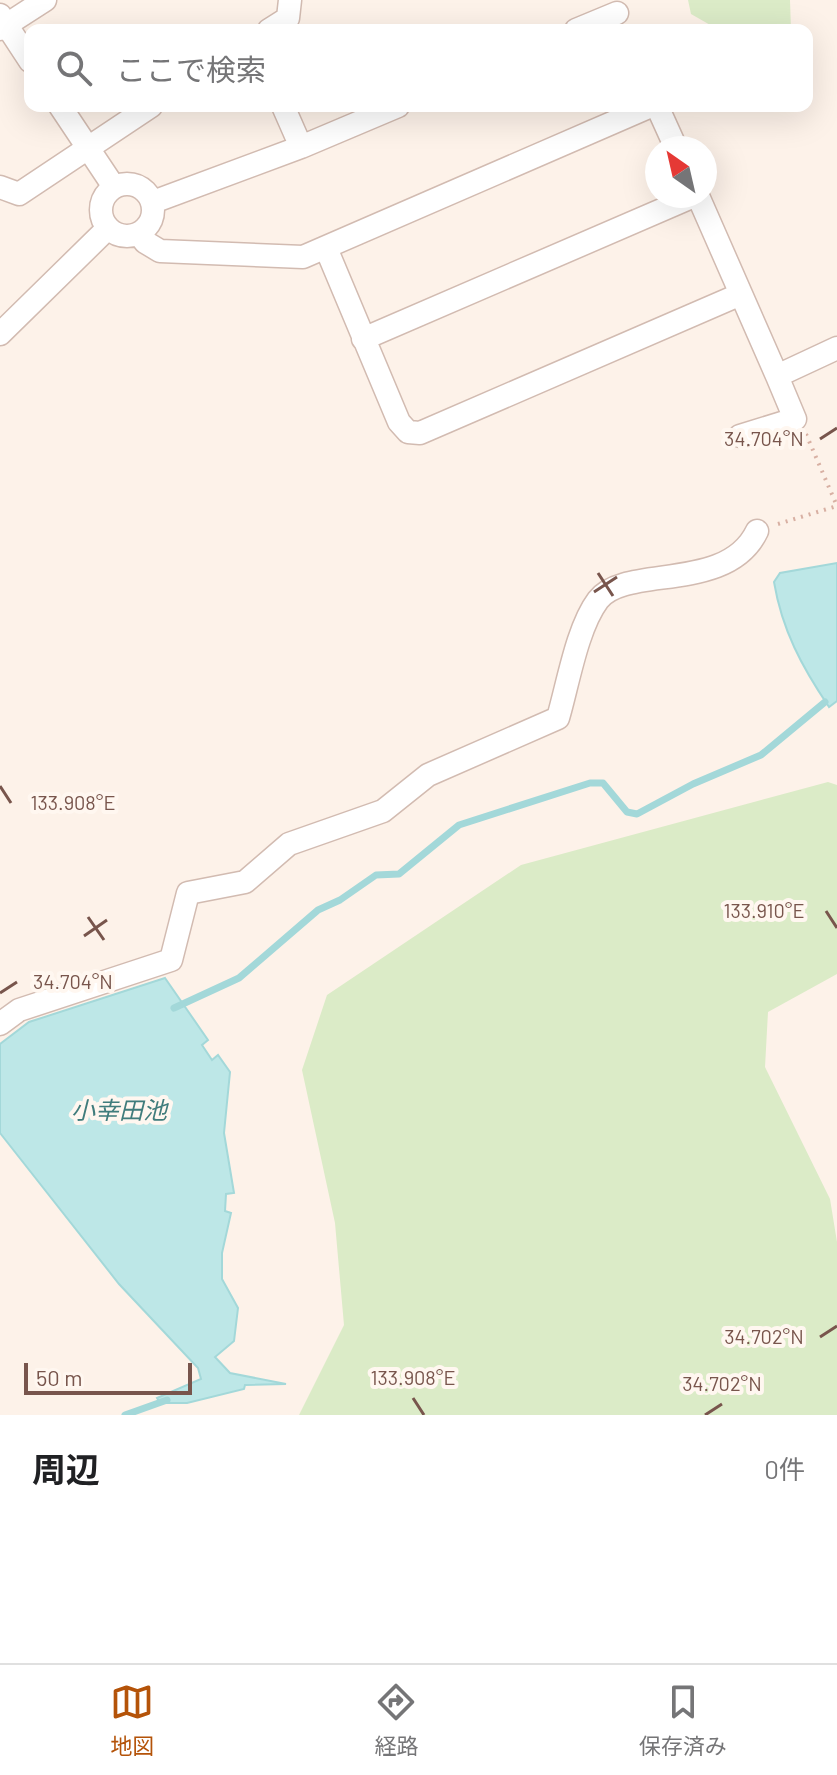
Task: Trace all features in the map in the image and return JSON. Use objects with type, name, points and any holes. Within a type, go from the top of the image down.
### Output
[{"type":"street","points":[[24,53],[2,23],[45,0]]},
{"type":"street","points":[[278,24],[288,18],[290,0]]},
{"type":"street","points":[[593,24],[622,14]]},
{"type":"street","points":[[64,112],[114,187]]},
{"type":"street","points":[[0,187],[19,194],[142,112]]},
{"type":"street","points":[[286,112],[301,147]]},
{"type":"street","points":[[153,202],[301,147],[384,112]]},
{"type":"street","points":[[139,233],[145,242],[160,251],[303,257],[637,112]]},
{"type":"street","points":[[660,112],[671,136]]},
{"type":"street","points":[[114,187],[137,185],[153,202]]},
{"type":"street","points":[[114,187],[101,206],[108,228],[123,236],[139,233],[150,224],[153,202]]},
{"type":"street","points":[[363,339],[668,208]]},
{"type":"street","points":[[702,208],[795,419],[740,436]]},
{"type":"street","points":[[0,334],[108,228]]},
{"type":"street","points":[[326,248],[399,422],[408,432],[420,433],[741,294]]},
{"type":"street","points":[[777,376],[837,348]]},
{"type":"street","points":[[0,1024],[19,1010],[171,960],[188,893],[245,882],[289,844],[383,811],[428,775],[558,718],[586,623],[599,598],[629,585],[701,573],[750,546],[757,531]]},
{"type":"path","points":[[757,531],[837,506],[804,429],[795,419]]},
{"type":"green space","points":[[688,0],[790,0],[791,24],[708,24],[691,14]]},
{"type":"green space","points":[[828,782],[837,785],[837,974],[768,1012],[765,1067],[830,1199],[837,1242],[837,1415],[299,1415],[344,1325],[335,1223],[302,1070],[327,995],[521,865]]},
{"type":"water","points":[[837,563],[837,701],[829,707],[794,648],[774,582],[780,573]]},
{"type":"water","name":"小幸田池","points":[[165,978],[208,1040],[202,1045],[212,1060],[218,1055],[230,1072],[224,1133],[234,1193],[226,1194],[225,1211],[231,1213],[222,1253],[222,1279],[238,1308],[234,1341],[215,1357],[230,1373],[286,1384],[245,1385],[244,1389],[187,1403],[160,1403],[157,1398],[201,1379],[198,1368],[119,1284],[0,1133],[0,1044],[29,1022]]},
{"type":"waterway","points":[[174,1008],[239,978],[318,910],[340,900],[376,875],[399,874],[459,825],[590,783],[603,783],[627,812],[637,814],[693,784],[761,755],[825,702]]},
{"type":"waterway","points":[[125,1415],[167,1400]]}]
